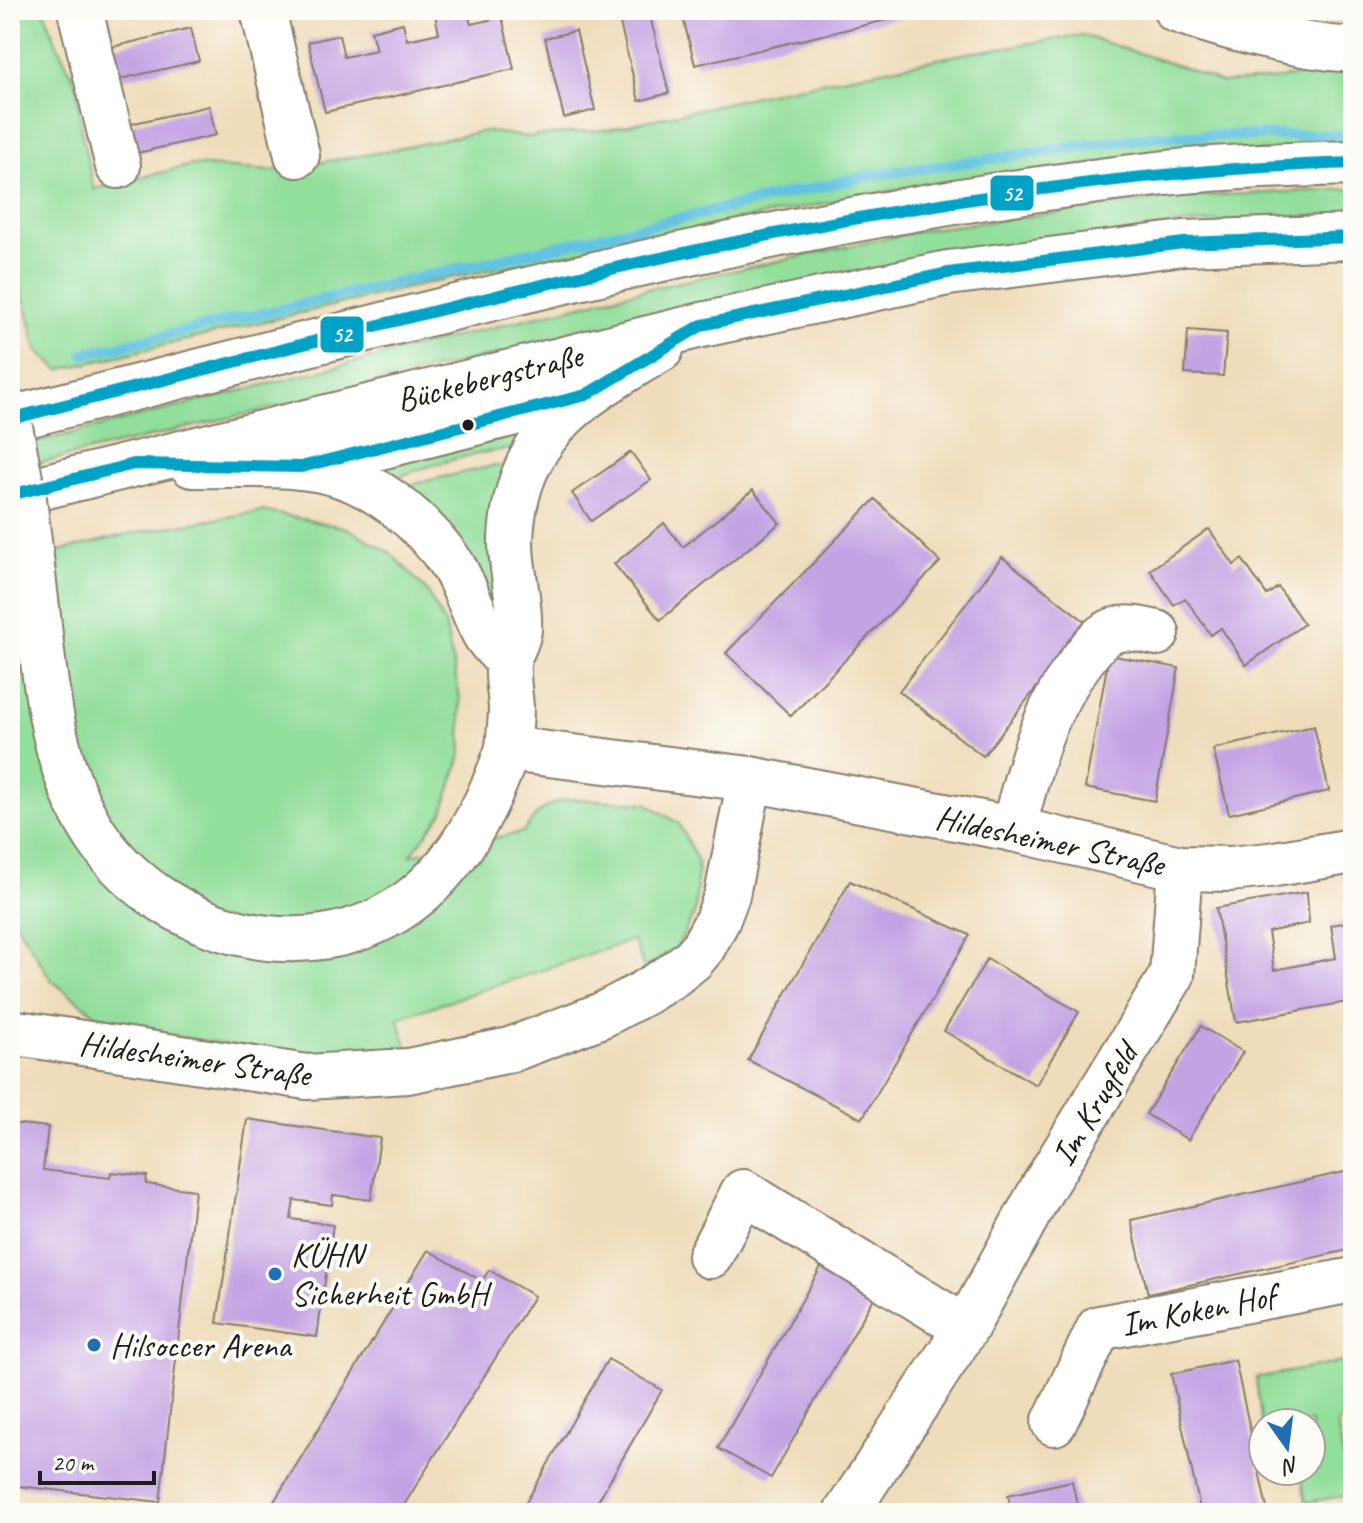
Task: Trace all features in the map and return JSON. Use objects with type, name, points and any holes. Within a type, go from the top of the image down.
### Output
[{"type":"main road","points":[[80,10],[118,166]]},
{"type":"main road","points":[[263,10],[297,155]]},
{"type":"main road","points":[[1176,10],[1232,29],[1353,50]]},
{"type":"main road","points":[[10,419],[618,269],[878,214],[1141,175],[1353,163]]},
{"type":"main road","name":"Bückebergstraße","points":[[10,495],[702,325],[948,273],[1184,243],[1353,237]]},
{"type":"main road","points":[[10,427],[24,499],[46,692],[61,754],[78,802],[98,838],[126,874],[168,905],[209,926],[248,936],[283,939],[314,937],[364,926],[405,905],[439,875],[457,852],[481,814],[508,749],[511,710],[508,661],[519,632],[511,539],[518,494],[531,457],[544,436],[586,395],[702,325]]},
{"type":"main road","points":[[301,467],[586,395]]},
{"type":"main road","points":[[134,464],[301,467],[333,473],[361,485],[424,528],[455,570],[485,636],[508,661]]},
{"type":"main road","points":[[1013,829],[1040,732],[1063,685],[1093,645],[1112,631],[1132,628],[1157,633]]},
{"type":"main road","name":"Hildesheimer Straße","points":[[508,749],[750,779],[1013,829],[1180,868],[1230,869],[1353,851]]},
{"type":"main road","name":"Hildesheimer Straße","points":[[10,1032],[307,1077],[408,1071],[510,1050],[602,1015],[644,993],[693,959],[717,921],[727,895],[750,779]]},
{"type":"main road","name":"Im Krugfeld","points":[[846,1513],[966,1328],[1043,1187],[1172,975],[1180,868]]},
{"type":"main road","points":[[710,1256],[743,1192],[966,1328]]},
{"type":"main road","name":"Im Koken Hof","points":[[1054,1423],[1099,1328],[1353,1280]]},
{"type":"green space","points":[[10,10],[44,10],[77,86],[81,130],[94,189],[192,165],[270,171],[484,131],[528,137],[611,129],[782,90],[962,54],[1082,35],[1222,83],[1280,79],[1329,68],[1353,71],[1353,147],[1134,158],[877,193],[450,278],[59,370],[37,350],[10,242]]},
{"type":"green space","points":[[1353,189],[1353,214],[1181,224],[636,321],[10,470],[10,449],[629,293],[929,229],[1180,197]]},
{"type":"green space","points":[[541,418],[520,449],[452,460],[388,483],[376,475],[378,458]]},
{"type":"green space","points":[[493,466],[513,466],[510,634],[404,493],[417,483]]},
{"type":"green space","points":[[262,511],[347,528],[391,553],[427,591],[445,624],[460,698],[462,752],[443,812],[411,855],[523,832],[535,816],[559,801],[646,803],[679,824],[698,862],[695,912],[676,948],[644,968],[633,940],[398,1018],[408,1050],[353,1053],[291,1053],[152,1034],[97,1015],[52,981],[10,913],[10,563],[133,533]]},
{"type":"green space","points":[[1353,1360],[1353,1405],[1348,1406],[1337,1426],[1351,1495],[1306,1502],[1303,1487],[1327,1487],[1327,1407],[1260,1407],[1256,1378]]},
{"type":"building","points":[[467,10],[471,24],[502,17],[514,69],[325,112],[308,42],[339,35],[344,57],[376,50],[371,31],[403,23],[407,40],[439,33],[435,15]]},
{"type":"building","points":[[681,10],[925,10],[925,11],[695,65]]},
{"type":"building","points":[[649,12],[669,93],[639,101],[619,19]]},
{"type":"building","points":[[191,28],[199,61],[116,80],[108,48]]},
{"type":"building","points":[[576,31],[595,110],[564,118],[545,38]]},
{"type":"building","points":[[209,106],[216,135],[133,154],[126,125]]},
{"type":"building","points":[[1188,330],[1227,333],[1223,376],[1185,374]]},
{"type":"building","points":[[631,452],[651,480],[591,521],[572,493]]},
{"type":"building","points":[[753,490],[780,523],[660,620],[614,564],[664,523],[683,547]]},
{"type":"building","points":[[875,499],[940,562],[791,716],[726,653]]},
{"type":"building","points":[[1209,529],[1234,565],[1242,559],[1267,595],[1278,587],[1304,624],[1246,665],[1221,628],[1211,635],[1185,598],[1174,605],[1150,570]]},
{"type":"building","points":[[1002,557],[1087,623],[983,756],[899,691]]},
{"type":"building","points":[[1109,655],[1179,668],[1155,801],[1085,788]]},
{"type":"building","points":[[1314,726],[1329,791],[1229,814],[1213,749]]},
{"type":"building","points":[[850,881],[970,935],[862,1119],[748,1060]]},
{"type":"building","points":[[1307,892],[1309,923],[1268,932],[1274,970],[1336,958],[1331,925],[1353,921],[1353,1001],[1236,1022],[1216,908]]},
{"type":"building","points":[[987,959],[1079,1012],[1036,1085],[944,1031]]},
{"type":"building","points":[[1201,1026],[1243,1052],[1188,1140],[1146,1114]]},
{"type":"building","name":"KÜHN Sicherheit GmbH","points":[[247,1119],[380,1138],[371,1200],[333,1195],[332,1205],[294,1200],[291,1219],[333,1225],[317,1337],[217,1323]]},
{"type":"building","name":"Hilsoccer Arena","points":[[10,1123],[48,1127],[43,1170],[110,1178],[111,1172],[147,1176],[146,1184],[195,1190],[160,1502],[10,1485]]},
{"type":"building","points":[[1353,1170],[1353,1249],[1148,1294],[1131,1220]]},
{"type":"building","points":[[428,1250],[482,1281],[489,1270],[534,1296],[399,1513],[267,1513]]},
{"type":"building","points":[[821,1267],[874,1298],[771,1478],[718,1448]]},
{"type":"building","points":[[608,1359],[662,1390],[591,1513],[520,1513]]},
{"type":"building","points":[[1235,1360],[1247,1416],[1247,1487],[1262,1487],[1268,1513],[1201,1513],[1171,1374]]},
{"type":"building","points":[[1072,1481],[1079,1513],[1012,1513],[1008,1495]]},
{"type":"waterway","points":[[84,354],[867,176],[1156,136],[1353,135]]},
{"type":"transit line","name":"52","points":[[10,419],[508,293],[844,221],[1012,193],[1182,173],[1353,163]]},
{"type":"transit line","name":"52","points":[[10,495],[134,464],[301,467],[586,395],[702,325],[948,273],[1184,243],[1353,237]]},
{"type":"place","name":"KÜHN Sicherheit GmbH","points":[[275,1274]]},
{"type":"place","name":"Hilsoccer Arena","points":[[94,1345]]}]
